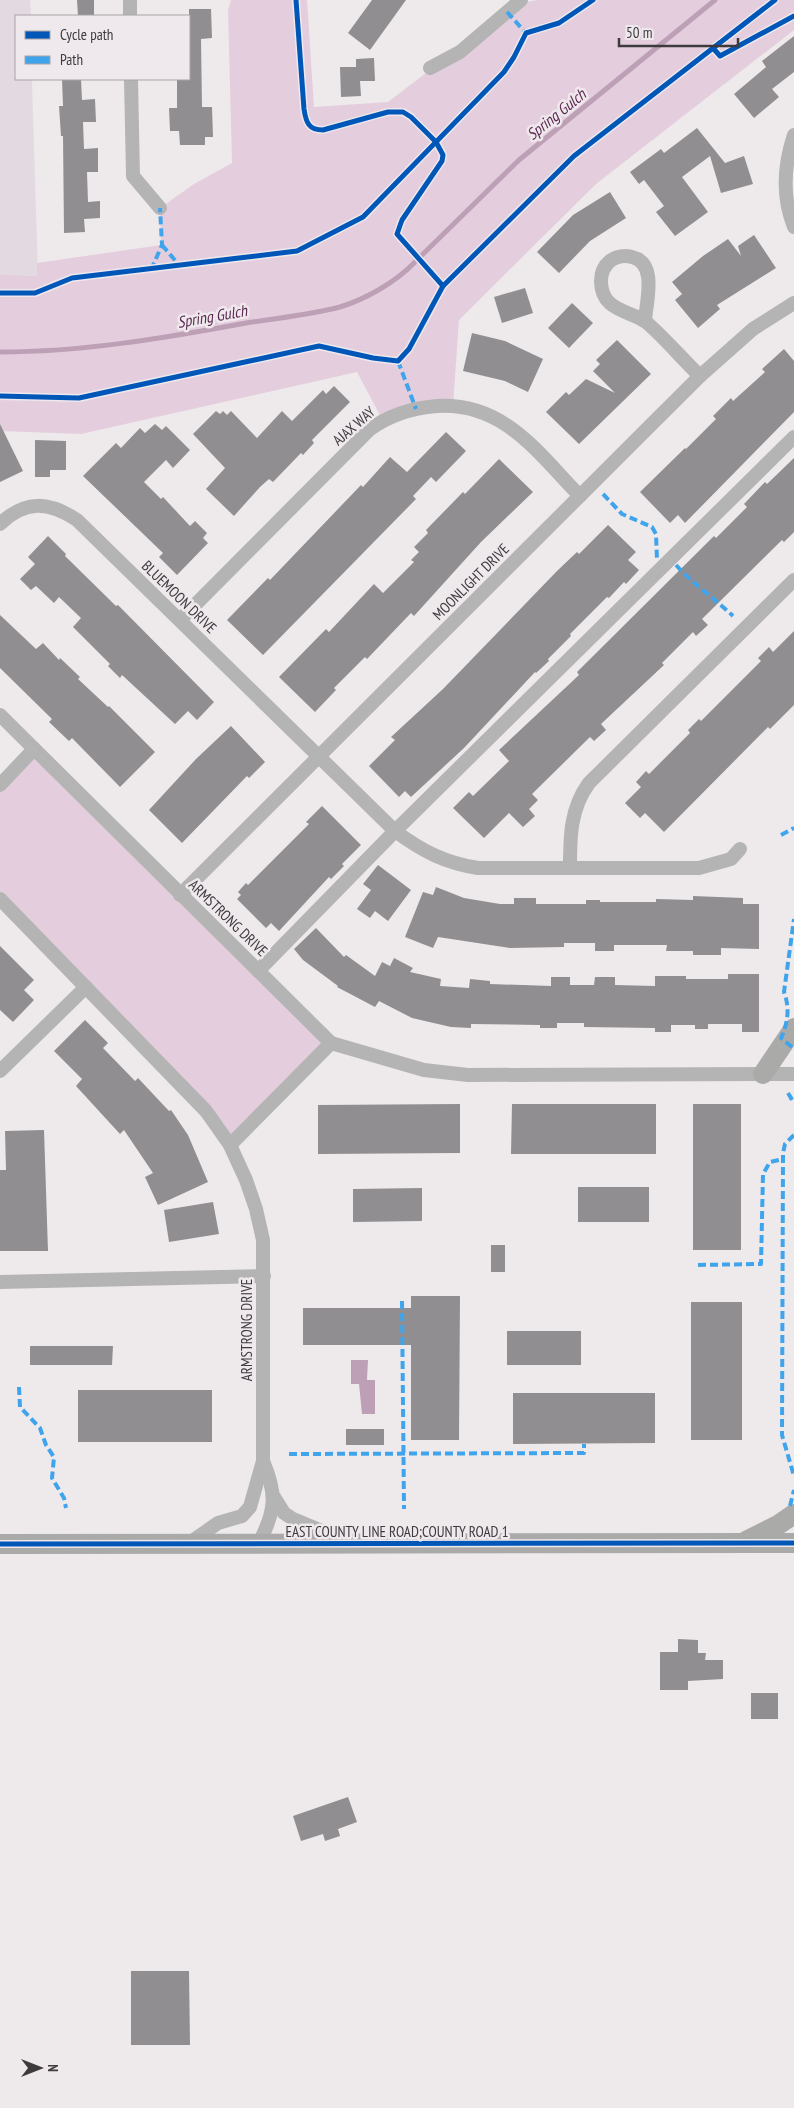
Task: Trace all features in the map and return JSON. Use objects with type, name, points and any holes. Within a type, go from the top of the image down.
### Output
[{"type":"main road","points":[[762,1074],[784,1046],[794,1028]]},
{"type":"main road","points":[[740,1543],[778,1525],[794,1514]]},
{"type":"main road","name":"EAST COUNTY LINE ROAD;COUNTY ROAD 1","points":[[0,1544],[794,1543]]},
{"type":"street","points":[[130,0],[130,15]]},
{"type":"street","points":[[430,68],[460,52],[521,0]]},
{"type":"street","points":[[131,80],[133,176],[160,208]]},
{"type":"street","points":[[794,134],[787,164],[785,188],[788,209],[794,227]]},
{"type":"street","points":[[645,321],[648,284],[646,268],[642,261],[631,256],[611,260],[602,274],[605,295],[620,310],[645,321],[700,376]]},
{"type":"street","name":"MOONLIGHT DRIVE","points":[[180,895],[700,376],[753,329],[794,303]]},
{"type":"street","name":"AJAX WAY","points":[[180,620],[369,430],[397,414],[428,407],[452,406],[480,410],[494,416],[512,428],[580,496]]},
{"type":"street","points":[[258,971],[395,831],[794,438]]},
{"type":"street","name":"BLUEMOON DRIVE","points":[[0,524],[9,515],[26,507],[48,506],[62,510],[77,520],[395,831],[430,855],[462,866],[495,868],[699,868],[731,860],[740,849]]},
{"type":"street","points":[[570,868],[571,827],[574,810],[580,795],[589,783],[794,580]]},
{"type":"street","name":"ARMSTRONG DRIVE","points":[[0,715],[180,895],[332,1043]]},
{"type":"street","points":[[0,785],[34,749]]},
{"type":"street","name":"ARMSTRONG DRIVE","points":[[0,899],[206,1111],[230,1145],[246,1180],[256,1209],[262,1240],[264,1276],[263,1461],[250,1507],[242,1516],[218,1523],[187,1545]]},
{"type":"street","points":[[0,1071],[86,987]]},
{"type":"street","points":[[230,1145],[332,1043],[424,1070],[468,1075],[794,1074]]},
{"type":"street","points":[[0,1282],[264,1276]]},
{"type":"street","name":"ARMSTRONG DRIVE","points":[[258,1545],[272,1515],[274,1497],[271,1480],[263,1461]]},
{"type":"street","name":"ARMSTRONG DRIVE","points":[[274,1497],[284,1513],[293,1519],[354,1544]]},
{"type":"shaded area","points":[[0,0],[30,0],[31,15],[15,15],[15,80],[32,80],[38,276],[0,274]]},
{"type":"shaded area","points":[[231,0],[307,0],[314,107],[388,102],[516,4],[537,0],[794,0],[794,30],[596,184],[459,320],[453,406],[383,421],[357,372],[81,434],[0,431],[0,274],[37,276],[37,263],[161,245],[160,208],[194,184],[232,163],[228,10]]},
{"type":"shaded area","points":[[34,749],[331,1043],[230,1145],[0,899],[0,785]]},
{"type":"shaded area","points":[[351,1360],[368,1360],[367,1380],[375,1380],[375,1414],[362,1414],[359,1384],[351,1384]]},
{"type":"building","points":[[77,0],[94,0],[94,15],[78,15]]},
{"type":"building","points":[[372,0],[406,0],[370,50],[348,33]]},
{"type":"building","points":[[189,9],[211,9],[212,38],[201,39],[202,107],[212,107],[213,137],[205,137],[205,145],[180,145],[179,131],[170,131],[169,108],[177,108],[177,80],[190,80]]},
{"type":"building","points":[[794,36],[794,72],[772,89],[779,97],[754,118],[734,94],[766,67],[762,61]]},
{"type":"building","points":[[374,58],[375,81],[360,81],[361,96],[341,97],[340,67],[356,67],[356,59]]},
{"type":"building","points":[[62,80],[81,80],[82,100],[95,99],[96,122],[83,122],[84,149],[98,148],[98,172],[87,172],[88,202],[100,201],[100,218],[84,219],[85,232],[64,233],[63,136],[61,136],[59,106],[63,106]]},
{"type":"building","points":[[697,128],[725,163],[744,156],[753,184],[721,193],[710,156],[682,177],[708,212],[675,236],[656,212],[664,206],[644,180],[639,184],[630,172],[661,149],[664,153]]},
{"type":"building","points":[[610,192],[626,218],[590,241],[559,273],[537,252],[573,215]]},
{"type":"building","points":[[754,235],[776,268],[717,305],[720,309],[698,328],[675,300],[682,294],[672,282],[703,256],[728,239],[741,256],[738,246]]},
{"type":"building","points":[[525,288],[533,313],[502,323],[494,297]]},
{"type":"building","points":[[572,303],[593,323],[569,348],[548,328]]},
{"type":"building","points":[[472,333],[505,341],[543,359],[528,392],[505,381],[463,371]]},
{"type":"building","points":[[617,340],[651,374],[579,444],[546,412],[566,392],[569,395],[586,379],[615,393],[593,371],[600,364],[596,360]]},
{"type":"building","points":[[784,349],[794,361],[794,412],[685,523],[678,515],[670,523],[640,492],[716,419],[713,416],[731,398],[733,401],[765,372],[762,369]]},
{"type":"building","points":[[334,386],[350,402],[312,440],[314,443],[303,455],[301,453],[273,482],[269,479],[234,516],[206,489],[225,468],[193,434],[216,411],[220,414],[223,411],[227,415],[231,411],[257,438],[282,411],[292,421],[323,390],[326,394]]},
{"type":"building","points":[[0,424],[23,471],[0,482]]},
{"type":"building","points":[[155,424],[162,430],[166,426],[190,450],[173,468],[166,460],[144,482],[161,499],[163,497],[190,526],[195,521],[207,533],[203,538],[208,543],[177,575],[159,557],[163,553],[83,476],[116,443],[121,448],[140,428],[145,433]]},
{"type":"building","points":[[446,432],[466,451],[436,482],[431,477],[413,496],[416,499],[263,655],[227,620],[268,578],[270,580],[361,485],[363,487],[390,457],[407,472]]},
{"type":"building","points":[[35,440],[66,441],[66,470],[50,470],[50,477],[35,477]]},
{"type":"building","points":[[794,458],[794,532],[784,542],[782,540],[702,619],[708,625],[696,636],[693,632],[662,663],[664,665],[601,724],[606,730],[594,741],[590,737],[532,794],[538,800],[529,809],[535,816],[523,827],[509,813],[484,838],[453,808],[469,792],[473,796],[509,761],[499,750],[579,675],[577,672],[714,536],[716,538],[747,507],[744,504],[765,482],[767,484]]},
{"type":"building","points":[[499,459],[533,492],[481,542],[414,616],[411,613],[367,659],[365,657],[334,688],[336,690],[315,712],[279,677],[326,629],[329,632],[374,584],[383,593],[414,562],[411,560],[419,552],[414,547],[428,533],[426,530]]},
{"type":"building","points":[[608,525],[636,552],[628,560],[639,570],[626,584],[624,582],[609,598],[607,597],[570,634],[571,636],[548,659],[549,661],[535,672],[464,748],[411,797],[405,791],[399,797],[369,766],[395,740],[391,737],[443,689],[557,571],[577,552],[579,554]]},
{"type":"building","points":[[48,536],[66,554],[65,556],[116,606],[118,605],[214,702],[197,720],[188,711],[175,724],[122,675],[120,678],[108,666],[110,664],[73,627],[81,618],[59,597],[54,603],[36,586],[31,590],[20,579],[35,564],[28,557]]},
{"type":"building","points":[[0,615],[36,649],[43,643],[59,660],[60,658],[80,677],[78,679],[109,706],[155,752],[120,787],[72,738],[69,741],[49,722],[52,719],[0,668]]},
{"type":"building","points":[[794,631],[794,705],[770,729],[768,727],[664,832],[645,813],[640,818],[625,803],[641,787],[636,782],[646,771],[649,774],[690,733],[688,730],[699,719],[701,721],[761,661],[758,658],[769,647],[773,652]]},
{"type":"building","points":[[231,726],[265,762],[249,778],[247,776],[182,843],[149,810],[196,759]]},
{"type":"building","points":[[322,806],[361,845],[342,864],[344,866],[331,879],[329,877],[279,931],[271,923],[266,928],[237,899],[241,895],[238,892],[246,883],[248,885],[309,824],[306,822]]},
{"type":"building","points":[[378,865],[411,890],[388,921],[375,911],[370,918],[357,909],[371,890],[363,884]]},
{"type":"building","points":[[436,887],[464,898],[500,904],[514,904],[514,898],[536,898],[536,904],[586,904],[586,900],[600,900],[600,902],[656,902],[656,899],[693,900],[693,896],[743,898],[743,904],[759,904],[759,949],[721,948],[721,955],[693,955],[693,951],[666,951],[667,945],[614,945],[614,951],[595,951],[595,943],[564,943],[564,947],[510,948],[438,937],[433,948],[405,937],[423,892],[433,895]]},
{"type":"building","points":[[316,928],[344,957],[346,955],[375,976],[382,962],[390,966],[394,958],[413,968],[410,972],[441,979],[440,986],[469,988],[470,979],[490,981],[490,984],[551,986],[551,977],[570,977],[570,985],[594,985],[595,977],[615,977],[615,985],[655,986],[655,976],[686,976],[686,979],[728,979],[728,974],[759,974],[759,1032],[742,1032],[742,1024],[708,1024],[708,1029],[695,1029],[695,1025],[671,1025],[671,1032],[655,1032],[655,1028],[584,1027],[584,1023],[557,1023],[557,1028],[540,1028],[540,1025],[471,1024],[471,1028],[451,1027],[412,1018],[379,1001],[375,1007],[337,987],[303,960],[294,949]]},
{"type":"building","points":[[0,946],[34,980],[24,990],[34,1000],[13,1022],[0,1010]]},
{"type":"building","points":[[85,1020],[108,1043],[103,1048],[135,1081],[138,1078],[169,1111],[171,1110],[188,1135],[208,1182],[158,1205],[145,1177],[153,1173],[124,1130],[120,1134],[76,1086],[82,1079],[54,1051]]},
{"type":"building","points":[[460,1104],[460,1153],[318,1154],[318,1105]]},
{"type":"building","points":[[512,1104],[656,1104],[656,1154],[511,1154]]},
{"type":"building","points":[[693,1104],[741,1104],[741,1250],[693,1250]]},
{"type":"building","points":[[44,1130],[48,1251],[0,1251],[0,1170],[6,1170],[5,1131]]},
{"type":"building","points":[[578,1187],[649,1187],[649,1222],[578,1222]]},
{"type":"building","points":[[422,1188],[422,1221],[353,1222],[353,1189]]},
{"type":"building","points":[[213,1202],[219,1234],[169,1242],[164,1210]]},
{"type":"building","points":[[491,1245],[505,1245],[505,1272],[491,1272]]},
{"type":"building","points":[[411,1296],[460,1296],[459,1440],[411,1440],[411,1345],[303,1345],[303,1308],[411,1308]]},
{"type":"building","points":[[691,1302],[742,1302],[742,1440],[691,1440]]},
{"type":"building","points":[[507,1331],[581,1331],[581,1365],[507,1365]]},
{"type":"building","points":[[30,1346],[113,1346],[112,1365],[30,1365]]},
{"type":"building","points":[[78,1390],[212,1390],[212,1442],[78,1442]]},
{"type":"building","points":[[513,1393],[655,1393],[655,1443],[513,1444]]},
{"type":"building","points":[[346,1429],[384,1429],[384,1445],[346,1445]]},
{"type":"building","points":[[678,1639],[698,1640],[698,1653],[706,1653],[705,1660],[723,1660],[723,1679],[688,1681],[688,1690],[660,1690],[660,1652],[678,1652]]},
{"type":"building","points":[[751,1693],[778,1693],[778,1719],[751,1719]]},
{"type":"building","points":[[348,1797],[357,1822],[338,1829],[340,1836],[325,1841],[323,1834],[301,1841],[293,1816]]},
{"type":"building","points":[[131,1971],[189,1971],[190,2045],[131,2045]]},
{"type":"waterway","name":"Spring Gulch","points":[[421,256],[519,160],[715,0]]},
{"type":"waterway","name":"Spring Gulch","points":[[0,352],[93,347],[329,310],[350,304],[370,295],[390,283],[415,262]]},
{"type":"marked path","points":[[507,12],[526,33]]},
{"type":"marked path","points":[[151,270],[162,245],[160,208]]},
{"type":"marked path","points":[[162,245],[180,266]]},
{"type":"marked path","points":[[398,361],[416,409]]},
{"type":"marked path","points":[[603,494],[622,514],[652,527],[656,534],[657,560]]},
{"type":"marked path","points":[[676,565],[733,616]]},
{"type":"marked path","points":[[781,835],[794,828]]},
{"type":"marked path","points":[[792,1047],[781,1038],[787,1015],[784,992],[794,919]]},
{"type":"marked path","points":[[788,1093],[794,1103]]},
{"type":"marked path","points":[[794,1135],[785,1144],[783,1153],[782,1435],[794,1476]]},
{"type":"marked path","points":[[698,1265],[761,1264],[763,1174],[770,1162],[783,1159]]},
{"type":"marked path","points":[[402,1301],[404,1509]]},
{"type":"marked path","points":[[19,1387],[20,1407],[40,1428],[46,1445],[54,1457],[52,1478],[64,1498],[66,1508]]},
{"type":"marked path","points":[[289,1454],[584,1453],[584,1444]]},
{"type":"marked path","points":[[790,1506],[794,1490]]},
{"type":"cycle path","points":[[296,0],[304,109],[309,125],[314,129],[323,130],[388,112],[403,112],[411,117],[436,142],[443,155],[442,161],[402,220],[397,234],[443,286]]},
{"type":"cycle path","points":[[0,293],[35,293],[72,278],[297,251],[363,217],[504,72],[526,33],[559,23],[593,0]]},
{"type":"cycle path","points":[[0,396],[79,398],[319,346],[373,358],[398,361],[409,349],[443,286],[574,156],[775,0]]},
{"type":"cycle path","points":[[713,48],[720,56],[794,16]]},
{"type":"cycle path","points":[[0,1544],[794,1543]]}]
